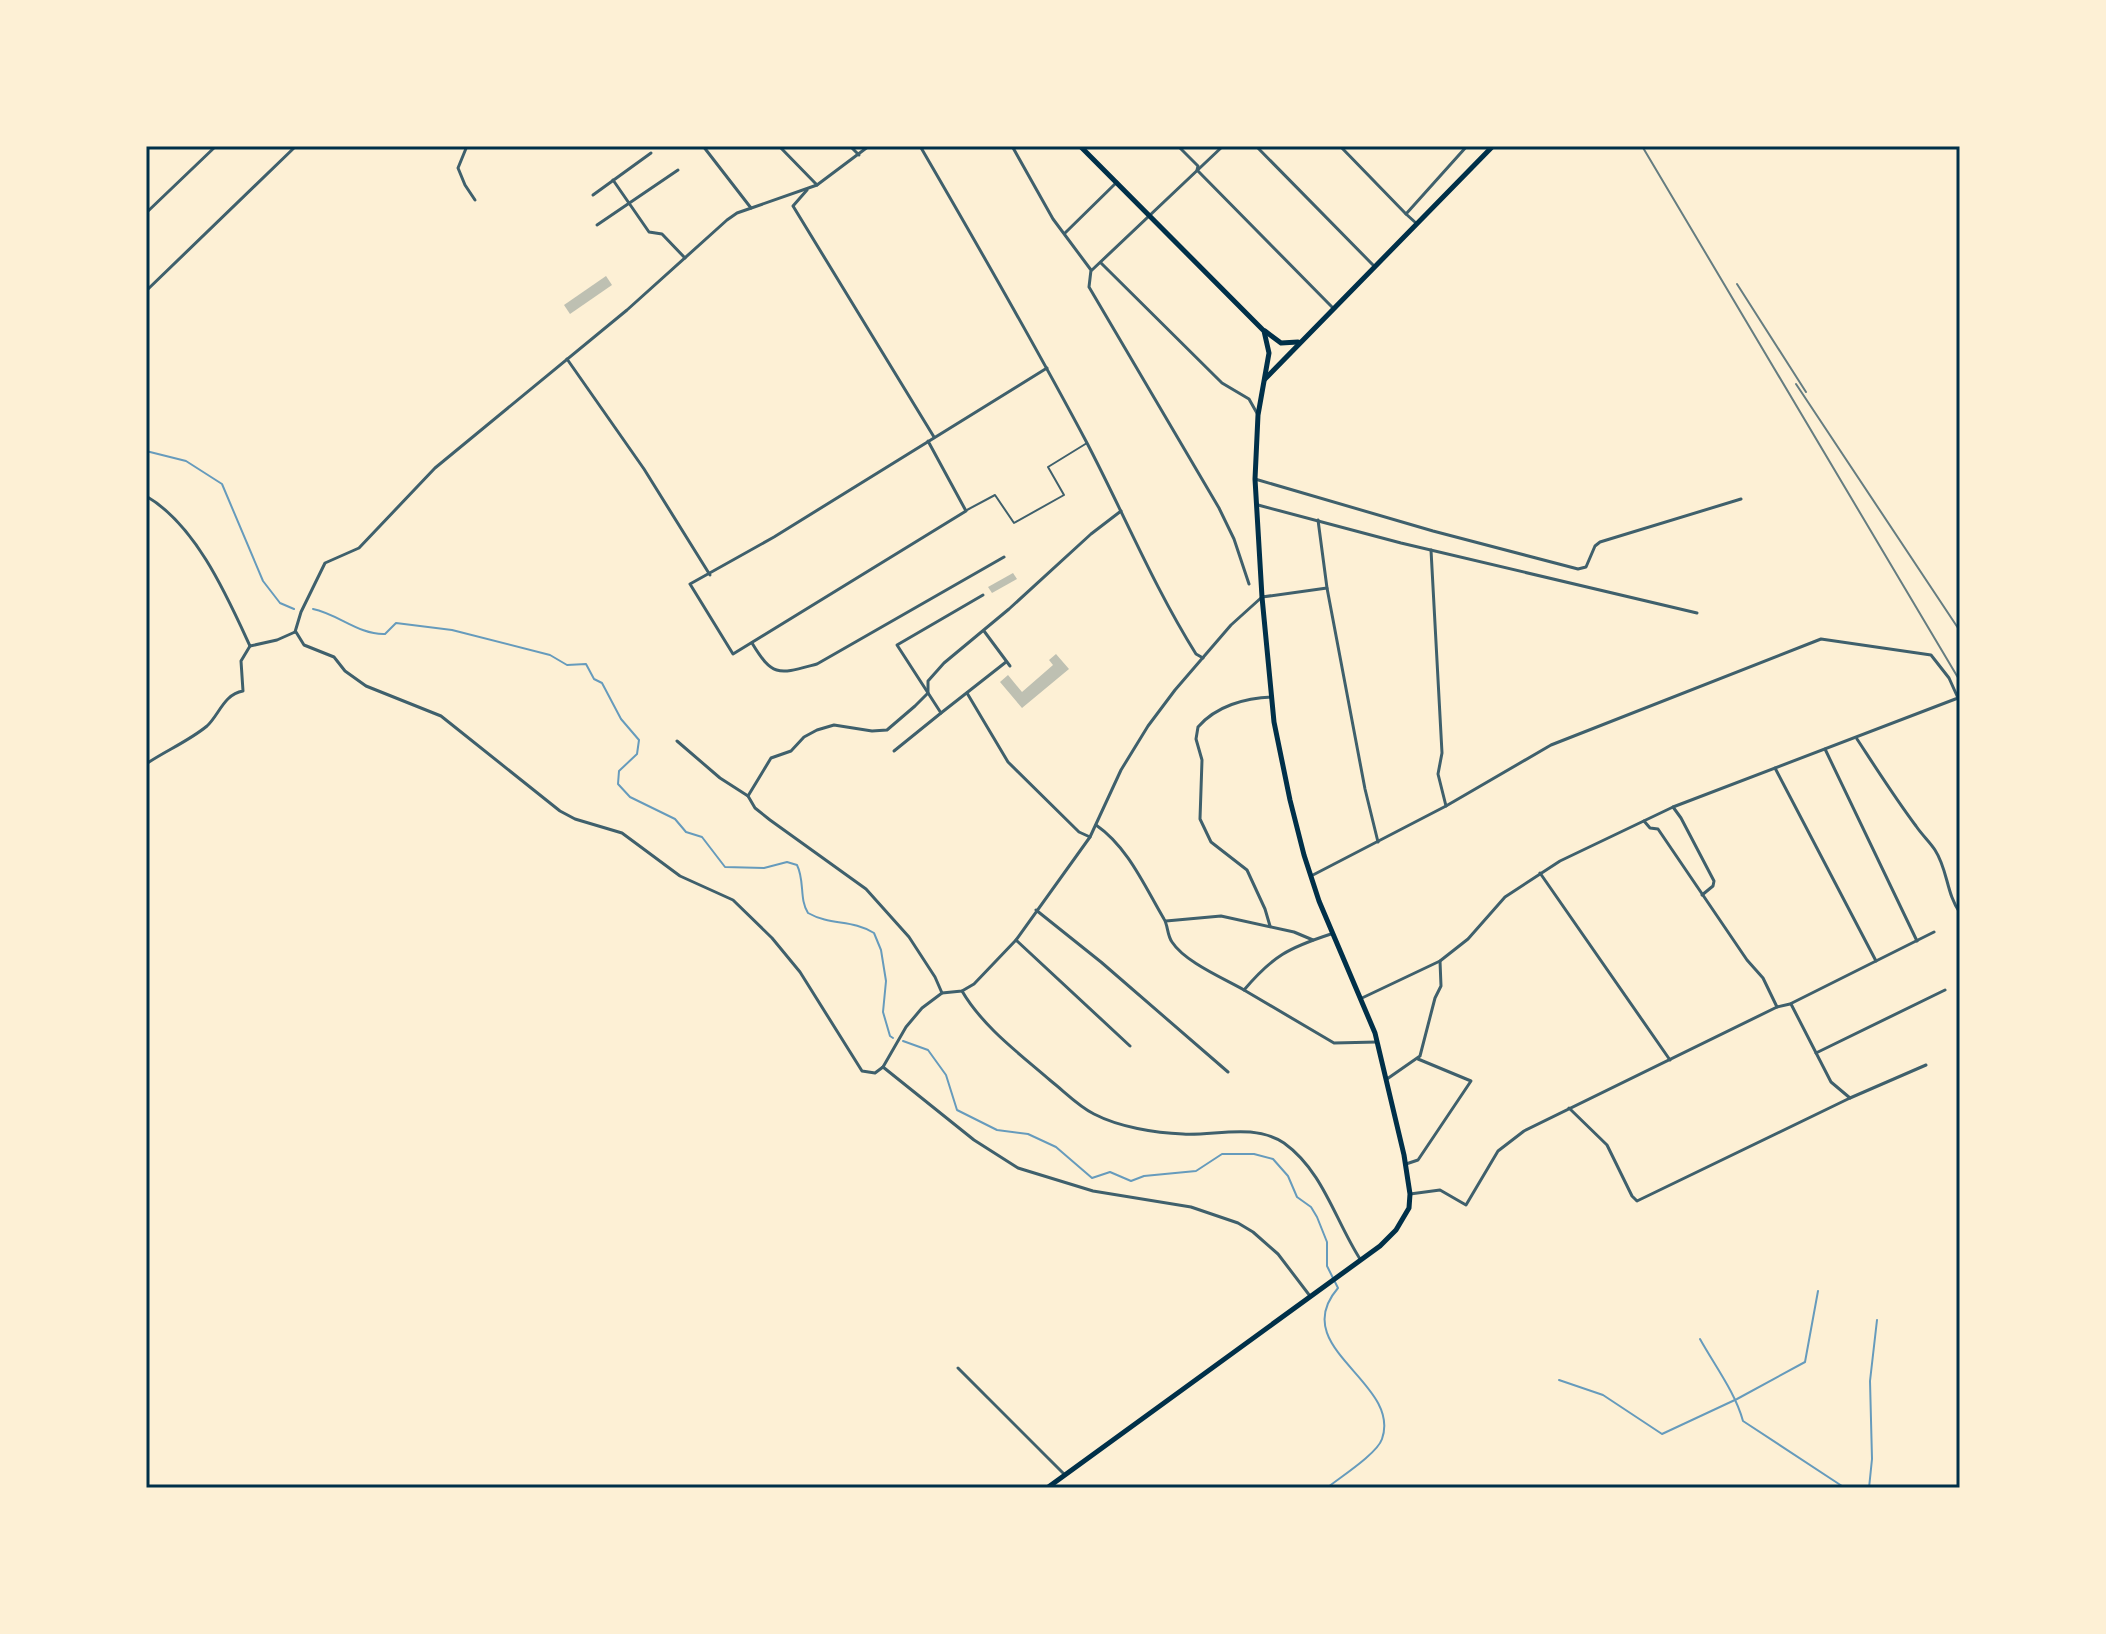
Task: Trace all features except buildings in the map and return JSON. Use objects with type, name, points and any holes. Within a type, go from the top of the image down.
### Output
[{"type":"main road","points":[[1080,146],[1264,331],[1281,343],[1299,342]]},
{"type":"main road","points":[[1265,379],[1493,146]]},
{"type":"main road","points":[[1047,1488],[1361,1260],[1396,1230],[1407,1213],[1410,1194],[1406,1164],[1378,1042],[1311,876],[1282,765],[1262,597],[1255,479],[1258,415],[1269,353],[1264,331]]},
{"type":"street","points":[[146,213],[216,146]]},
{"type":"street","points":[[146,291],[296,146]]},
{"type":"street","points":[[467,146],[458,168],[475,200]]},
{"type":"street","points":[[703,146],[751,208]]},
{"type":"street","points":[[779,146],[817,185]]},
{"type":"street","points":[[850,146],[859,155]]},
{"type":"street","points":[[146,764],[207,725],[227,700],[236,692],[243,691],[241,661],[250,646],[295,632],[301,612],[325,563],[359,548],[435,468],[627,310],[727,220],[751,208],[817,185],[869,146]]},
{"type":"street","points":[[920,146],[1047,368],[1168,608],[1196,654],[1203,658]]},
{"type":"street","points":[[1012,146],[1043,203],[1091,270],[1089,287],[1219,508],[1234,539],[1249,584]]},
{"type":"street","points":[[1178,146],[1198,166],[1197,170],[1334,308]]},
{"type":"street","points":[[1091,270],[1151,217],[1223,146]]},
{"type":"street","points":[[1256,146],[1375,267]]},
{"type":"street","points":[[1340,146],[1418,225]]},
{"type":"street","points":[[1406,214],[1467,146]]},
{"type":"street","points":[[593,195],[651,153]]},
{"type":"street","points":[[597,225],[678,170]]},
{"type":"street","points":[[613,180],[649,232],[662,234],[685,258]]},
{"type":"street","points":[[1064,233],[1117,182]]},
{"type":"street","points":[[807,189],[793,206],[934,437]]},
{"type":"street","points":[[1101,263],[1222,383],[1249,399],[1258,415]]},
{"type":"street","points":[[567,359],[644,469],[710,575]]},
{"type":"street","points":[[928,441],[966,511],[733,654],[690,584],[710,575],[934,437],[1047,368]]},
{"type":"street","points":[[1255,479],[1578,569],[1586,567],[1595,546],[1600,542],[1741,499]]},
{"type":"street","points":[[146,496],[158,503],[194,541],[250,646]]},
{"type":"street","points":[[1257,505],[1697,613]]},
{"type":"street","points":[[748,796],[771,758],[791,751],[804,737],[834,725],[872,731],[887,730],[928,693],[928,681],[936,671],[1121,511]]},
{"type":"street","points":[[1318,520],[1327,588],[1378,842]]},
{"type":"street","points":[[1431,550],[1442,753],[1438,774],[1446,806]]},
{"type":"street","points":[[752,643],[773,671],[787,672],[817,664],[1004,557]]},
{"type":"street","points":[[295,632],[304,645],[334,657],[345,671],[366,686],[441,716],[560,811],[575,819],[622,833],[680,876],[733,900],[772,938],[800,972],[862,1071],[875,1073],[883,1067],[906,1027],[922,1008],[942,993],[962,991],[974,984],[1016,940],[1090,837],[1136,744],[1175,690],[1231,625],[1262,597],[1327,588]]},
{"type":"street","points":[[941,713],[897,645],[983,595]]},
{"type":"street","points":[[983,631],[1010,666]]},
{"type":"street","points":[[1311,876],[1575,734],[1821,639],[1931,655],[1949,678],[1958,698],[1643,820],[1540,873],[1505,897],[1468,939],[1440,961],[1362,998]]},
{"type":"street","points":[[894,751],[1006,662]]},
{"type":"street","points":[[967,693],[1019,776],[1079,832],[1090,837]]},
{"type":"street","points":[[1270,926],[1247,870],[1211,842],[1200,819],[1202,760],[1196,739],[1198,727],[1220,710],[1238,702],[1272,697]]},
{"type":"street","points":[[1856,738],[1935,850],[1960,913]]},
{"type":"street","points":[[677,741],[720,778],[748,796],[755,808],[770,820],[866,889],[909,937],[942,993]]},
{"type":"street","points":[[1825,749],[1917,941]]},
{"type":"street","points":[[1775,768],[1876,961]]},
{"type":"street","points":[[1673,807],[1714,881],[1713,886],[1702,895]]},
{"type":"street","points":[[1643,820],[1650,828],[1658,829],[1747,960],[1763,978],[1777,1007]]},
{"type":"street","points":[[1096,825],[1106,832],[1138,872],[1158,912],[1166,921],[1170,940],[1181,952],[1334,1043],[1378,1042]]},
{"type":"street","points":[[1540,873],[1670,1060]]},
{"type":"street","points":[[1036,910],[1228,1072]]},
{"type":"street","points":[[1166,921],[1221,916],[1270,926],[1313,940]]},
{"type":"street","points":[[1410,1194],[1440,1190],[1466,1205],[1504,1145],[1524,1131],[1934,932]]},
{"type":"street","points":[[1244,990],[1274,958],[1333,933]]},
{"type":"street","points":[[1016,940],[1130,1046]]},
{"type":"street","points":[[1387,1079],[1418,1059],[1441,986],[1440,961]]},
{"type":"street","points":[[1816,1053],[1945,990]]},
{"type":"street","points":[[962,991],[995,1031],[1078,1103],[1098,1116],[1169,1134],[1238,1131],[1264,1135],[1283,1143],[1324,1188],[1348,1241],[1361,1260]]},
{"type":"street","points":[[1790,1004],[1831,1082],[1850,1098]]},
{"type":"street","points":[[1406,1164],[1418,1160],[1471,1081],[1418,1059]]},
{"type":"street","points":[[1569,1108],[1607,1145],[1637,1201],[1850,1098],[1926,1065]]},
{"type":"street","points":[[883,1067],[974,1140],[1018,1168],[1093,1191],[1191,1207],[1238,1223],[1278,1254],[1310,1297]]},
{"type":"street","points":[[958,1368],[1065,1475]]},
{"type":"lane","points":[[966,511],[995,495],[1014,523],[1064,495],[1048,467],[1087,443]]},
{"type":"waterway","points":[[146,451],[186,461],[222,484],[263,581],[280,603],[294,609]]},
{"type":"waterway","points":[[313,609],[375,633],[385,634],[396,623],[452,630],[550,655],[567,665],[586,664],[594,679],[602,683],[621,719],[639,740],[637,754],[619,771],[618,784],[630,797],[675,819],[686,832],[702,837],[725,867],[764,868],[787,862],[797,865],[808,913],[874,933],[881,950],[886,981],[883,1012],[893,1038]]},
{"type":"waterway","points":[[903,1041],[928,1050],[946,1075],[957,1110],[997,1130],[1028,1134],[1056,1147],[1092,1178],[1110,1172],[1131,1181],[1144,1176],[1196,1171],[1222,1154],[1254,1154],[1273,1159],[1288,1176],[1297,1197],[1311,1207],[1327,1242],[1327,1266],[1338,1288],[1326,1309],[1326,1329],[1334,1347],[1376,1400],[1384,1419],[1379,1445],[1327,1488]]},
{"type":"waterway","points":[[1559,1380],[1603,1395],[1662,1434],[1737,1399],[1805,1362],[1818,1291]]},
{"type":"waterway","points":[[1869,1488],[1872,1459],[1870,1381],[1877,1320]]},
{"type":"waterway","points":[[1700,1339],[1730,1389],[1743,1421],[1845,1488]]},
{"type":"railway","points":[[1642,146],[1960,681]]},
{"type":"railway","points":[[1737,284],[1806,392]]},
{"type":"railway","points":[[1796,384],[1960,631]]}]
